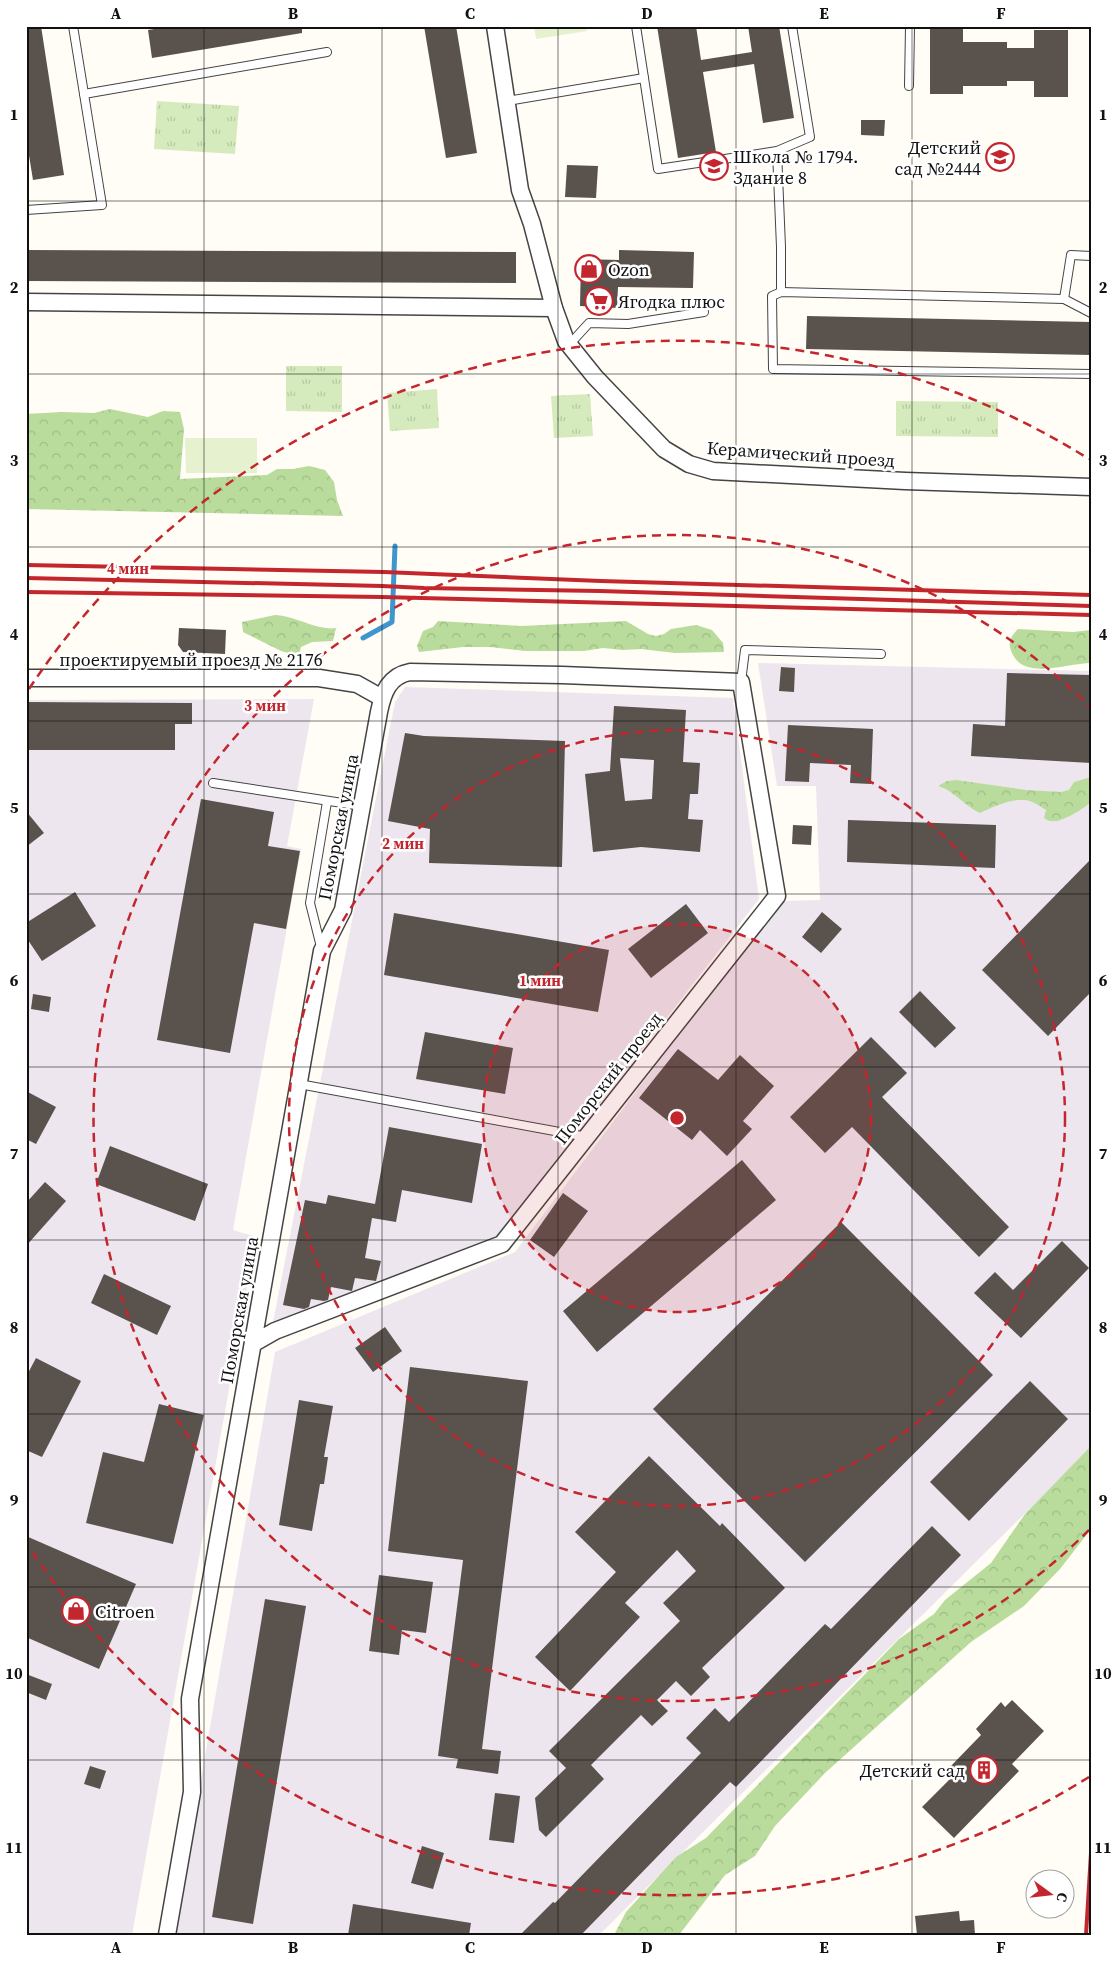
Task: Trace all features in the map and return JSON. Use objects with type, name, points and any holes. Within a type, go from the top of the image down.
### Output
[{"type":"street","name":"Керамический проезд","points":[[495,26],[520,190],[532,224],[554,308],[566,341],[595,377],[664,449],[689,464],[723,472],[906,481],[1091,487]]},
{"type":"street","points":[[26,302],[554,308]]},
{"type":"street","points":[[382,698],[390,682],[402,674],[410,672],[562,675],[741,682]]},
{"type":"street","name":"проектируемый проезд № 2176","points":[[26,678],[319,678],[357,684],[382,698]]},
{"type":"street","name":"Поморский проезд","points":[[254,1343],[275,1331],[502,1244],[777,896],[741,682]]},
{"type":"street","name":"Поморская улица","points":[[167,1935],[192,1792],[190,1699],[322,951],[343,910],[382,698]]},
{"type":"lane","points":[[26,210],[102,205],[73,26]]},
{"type":"lane","points":[[636,26],[658,170],[777,151],[810,137],[792,26]]},
{"type":"lane","points":[[909,86],[910,26]]},
{"type":"lane","points":[[84,94],[327,52]]},
{"type":"lane","points":[[507,101],[644,78]]},
{"type":"lane","points":[[777,151],[782,247],[781,292]]},
{"type":"lane","points":[[1064,299],[1071,255],[1091,256]]},
{"type":"lane","points":[[1091,313],[1064,299],[781,292],[772,296],[773,369],[1091,374]]},
{"type":"lane","points":[[569,345],[589,323],[628,324],[704,312]]},
{"type":"lane","points":[[741,682],[745,650],[882,654]]},
{"type":"lane","points":[[213,783],[362,806]]},
{"type":"lane","points":[[322,951],[310,904],[327,802]]},
{"type":"lane","points":[[299,1084],[587,1137]]},
{"type":"shaded area","points":[[758,663],[1091,671],[1091,1448],[599,1935],[174,1935],[275,1352],[515,1252],[675,1040],[784,901],[820,900],[816,786],[777,786]]},
{"type":"shaded area","points":[[405,687],[733,698],[759,899],[492,1242],[272,1327],[395,702]]},
{"type":"shaded area","points":[[314,699],[287,846],[301,849],[233,1230],[256,1237],[132,1935],[26,1935],[26,700]]},
{"type":"green space","points":[[534,26],[586,26],[587,31],[536,39]]},
{"type":"green space","points":[[157,101],[239,106],[235,154],[154,149]]},
{"type":"green space","points":[[286,366],[342,366],[342,412],[286,411]]},
{"type":"green space","points":[[437,389],[439,428],[390,431],[387,393]]},
{"type":"green space","points":[[590,394],[593,436],[554,438],[551,396]]},
{"type":"green space","points":[[896,401],[998,402],[998,437],[896,436]]},
{"type":"green space","points":[[110,409],[148,417],[163,411],[180,412],[184,429],[180,479],[267,475],[277,469],[309,466],[325,470],[334,482],[337,500],[343,516],[26,509],[26,414],[94,413]]},
{"type":"green space","points":[[185,438],[257,438],[257,473],[186,473]]},
{"type":"green space","points":[[275,615],[322,627],[336,628],[333,641],[312,642],[301,647],[299,656],[281,651],[243,632],[242,622]]},
{"type":"green space","points":[[438,621],[522,626],[626,621],[648,634],[656,636],[664,634],[671,629],[696,625],[712,630],[723,643],[724,652],[675,653],[641,649],[603,648],[584,651],[525,651],[490,647],[463,647],[419,652],[417,646],[423,631],[433,627]]},
{"type":"green space","points":[[1018,629],[1073,632],[1091,630],[1091,663],[1047,668],[1026,666],[1018,661],[1012,653],[1010,646],[1010,640]]},
{"type":"green space","points":[[1091,777],[1091,802],[1072,815],[1056,821],[1049,821],[1044,818],[1046,810],[1027,800],[1007,802],[980,813],[949,791],[938,786],[947,781],[956,780],[1026,790],[1061,792],[1069,790],[1074,782]]},
{"type":"green space","points":[[1091,1446],[1091,1529],[1060,1569],[1024,1606],[971,1642],[825,1773],[775,1826],[755,1856],[725,1875],[679,1935],[614,1935],[626,1912],[676,1857],[706,1838],[899,1639],[934,1614],[945,1600],[991,1563],[1025,1514]]},
{"type":"building","points":[[26,26],[41,26],[64,175],[33,180],[26,137]]},
{"type":"building","points":[[173,26],[302,26],[302,33],[152,58],[148,30]]},
{"type":"building","points":[[424,26],[456,26],[477,153],[446,158]]},
{"type":"building","points":[[657,26],[696,26],[701,60],[752,52],[748,26],[779,26],[794,118],[763,123],[754,64],[703,72],[716,152],[678,158]]},
{"type":"building","points":[[930,28],[963,28],[963,42],[1007,42],[1007,48],[1034,48],[1034,30],[1068,30],[1068,97],[1034,97],[1034,81],[1007,81],[1007,86],[963,86],[963,94],[930,94]]},
{"type":"building","points":[[861,120],[885,120],[884,136],[861,135]]},
{"type":"building","points":[[567,165],[598,166],[596,198],[565,197]]},
{"type":"building","points":[[27,250],[516,252],[516,283],[27,281]]},
{"type":"building","points":[[619,250],[694,252],[693,288],[618,287],[617,308],[580,306],[581,259],[619,260]]},
{"type":"building","points":[[807,316],[1091,322],[1091,355],[806,349]]},
{"type":"building","points":[[179,628],[226,630],[225,654],[183,652],[178,645]]},
{"type":"building","points":[[781,667],[795,668],[794,692],[779,691]]},
{"type":"building","points":[[1007,673],[1091,675],[1091,763],[971,756],[973,724],[1005,726]]},
{"type":"building","points":[[26,702],[192,703],[192,724],[175,724],[175,750],[26,750]]},
{"type":"building","points":[[614,706],[686,710],[683,762],[700,763],[698,794],[690,794],[688,819],[703,820],[700,852],[641,847],[593,852],[585,774],[610,771]],"holes":[[[620,758],[654,760],[652,799],[625,801]]]},
{"type":"building","points":[[788,725],[873,729],[871,784],[850,783],[851,765],[810,763],[809,782],[785,781]]},
{"type":"building","points":[[405,733],[424,736],[565,741],[562,867],[429,863],[430,829],[388,821]]},
{"type":"building","points":[[201,799],[274,812],[268,846],[300,851],[286,929],[254,923],[230,1053],[157,1040]]},
{"type":"building","points":[[26,811],[44,833],[26,847]]},
{"type":"building","points":[[848,820],[996,825],[995,868],[847,862]]},
{"type":"building","points":[[793,825],[812,826],[811,845],[792,844]]},
{"type":"building","points":[[1091,859],[1091,992],[1048,1036],[982,970]]},
{"type":"building","points":[[75,892],[96,926],[42,961],[26,937],[26,923]]},
{"type":"building","points":[[686,904],[708,933],[651,978],[628,949]]},
{"type":"building","points":[[822,912],[842,929],[821,953],[802,937]]},
{"type":"building","points":[[394,913],[609,950],[598,1012],[384,975]]},
{"type":"building","points":[[920,991],[956,1028],[935,1048],[899,1012]]},
{"type":"building","points":[[33,994],[51,997],[49,1012],[31,1009]]},
{"type":"building","points":[[425,1032],[513,1048],[505,1094],[416,1079]]},
{"type":"building","points":[[871,1037],[907,1073],[882,1097],[1009,1227],[979,1257],[852,1127],[825,1153],[790,1117]]},
{"type":"building","points":[[678,1049],[718,1080],[740,1055],[774,1086],[743,1121],[752,1129],[727,1156],[700,1130],[692,1140],[639,1098]]},
{"type":"building","points":[[26,1091],[56,1107],[36,1144],[26,1139]]},
{"type":"building","points":[[389,1127],[482,1144],[472,1203],[402,1190],[396,1222],[372,1218],[365,1258],[381,1261],[376,1281],[355,1278],[352,1291],[331,1287],[328,1300],[311,1299],[309,1307],[304,1309],[283,1305],[305,1200],[326,1204],[328,1195],[375,1204]]},
{"type":"building","points":[[110,1146],[208,1184],[195,1221],[96,1184]]},
{"type":"building","points":[[742,1160],[776,1200],[597,1352],[563,1311]]},
{"type":"building","points":[[45,1182],[66,1201],[26,1246],[26,1203]]},
{"type":"building","points":[[563,1193],[588,1211],[554,1257],[530,1240]]},
{"type":"building","points":[[841,1222],[993,1375],[805,1562],[653,1409]]},
{"type":"building","points":[[1062,1241],[1089,1268],[1021,1338],[974,1293],[995,1272],[1013,1290]]},
{"type":"building","points":[[104,1274],[171,1306],[157,1335],[91,1303]]},
{"type":"building","points":[[385,1327],[402,1351],[373,1372],[355,1348]]},
{"type":"building","points":[[36,1358],[81,1381],[42,1457],[26,1450],[26,1377]]},
{"type":"building","points":[[410,1367],[528,1381],[482,1749],[501,1751],[498,1774],[456,1768],[458,1759],[438,1756],[463,1560],[388,1551]]},
{"type":"building","points":[[1030,1381],[1068,1419],[969,1521],[930,1482]]},
{"type":"building","points":[[299,1400],[333,1406],[324,1457],[328,1457],[324,1484],[320,1484],[312,1531],[279,1525]]},
{"type":"building","points":[[159,1404],[204,1415],[173,1544],[86,1523],[103,1452],[144,1462]]},
{"type":"building","points":[[649,1456],[720,1526],[722,1523],[785,1588],[702,1668],[710,1677],[691,1696],[676,1681],[657,1700],[668,1711],[652,1726],[641,1715],[591,1765],[604,1779],[546,1837],[539,1830],[535,1798],[566,1768],[549,1751],[680,1621],[663,1603],[696,1571],[677,1550],[625,1603],[640,1617],[570,1691],[535,1657],[616,1572],[575,1532]]},
{"type":"building","points":[[932,1526],[961,1555],[736,1787],[730,1782],[581,1935],[520,1935],[553,1902],[555,1903],[701,1753],[686,1738],[715,1708],[729,1722],[825,1624],[831,1629]]},
{"type":"building","name":"Citroen","points":[[26,1536],[136,1584],[99,1669],[26,1637]]},
{"type":"building","points":[[379,1575],[433,1582],[426,1633],[402,1630],[399,1655],[369,1651]]},
{"type":"building","points":[[265,1599],[306,1606],[253,1924],[212,1917]]},
{"type":"building","points":[[26,1674],[52,1684],[46,1700],[26,1692]]},
{"type":"building","name":"Детский сад","points":[[1012,1700],[1044,1731],[1012,1764],[1019,1771],[954,1838],[922,1807],[955,1774],[949,1768],[981,1735],[976,1729],[1001,1702],[1005,1707]]},
{"type":"building","points":[[90,1766],[106,1771],[100,1789],[84,1784]]},
{"type":"building","points":[[495,1793],[520,1796],[514,1843],[489,1840]]},
{"type":"building","points":[[422,1846],[444,1853],[433,1889],[411,1883]]},
{"type":"building","points":[[353,1904],[471,1923],[469,1935],[348,1935]]},
{"type":"building","points":[[959,1911],[960,1921],[974,1920],[975,1935],[917,1935],[915,1916]]},
{"type":"waterway","points":[[363,638],[392,622],[395,546]]},
{"type":"railway","points":[[26,565],[384,572],[601,581],[1091,595]]},
{"type":"railway","points":[[26,578],[600,591],[1091,606]]},
{"type":"railway","points":[[26,592],[382,597],[1091,615]]},
{"type":"railway","points":[[1086,1935],[1091,1853]]},
{"type":"place","name":"Детский сад №2444","points":[[1000,157]]},
{"type":"place","name":"Школа № 1794. Здание 8","points":[[714,166]]},
{"type":"place","name":"Ozon","points":[[589,269]]},
{"type":"place","name":"Ягодка плюс","points":[[599,301]]},
{"type":"place","name":"Citroen","points":[[76,1611]]},
{"type":"place","name":"Детский сад","points":[[984,1770]]}]
